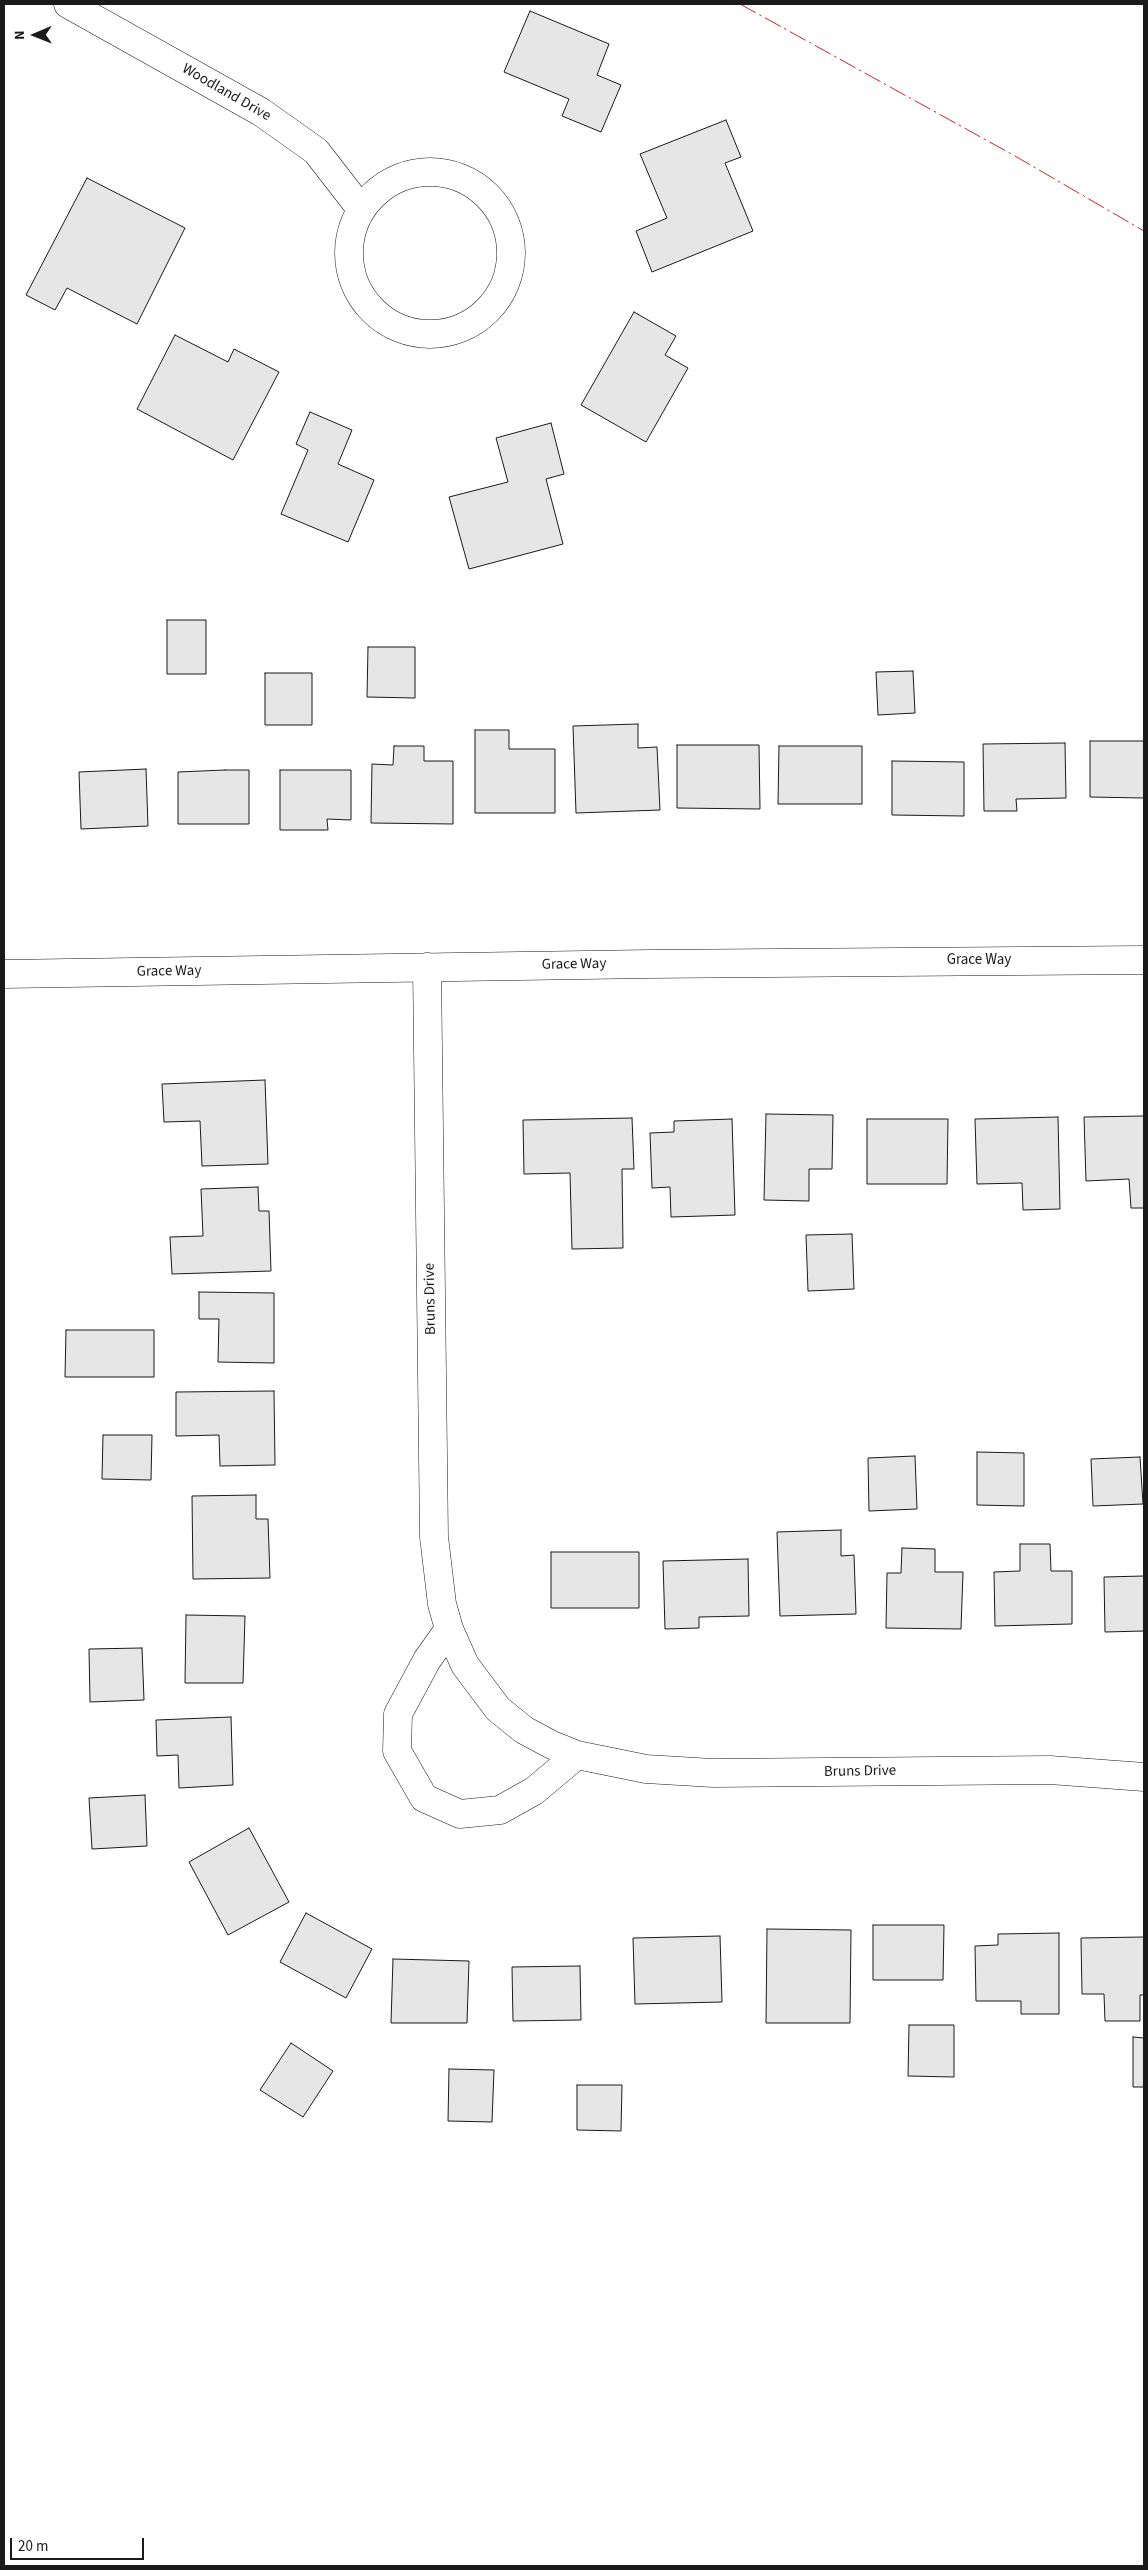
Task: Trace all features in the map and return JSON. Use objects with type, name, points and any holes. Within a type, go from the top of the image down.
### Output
[{"type":"street","name":"Woodland Drive","points":[[68,4],[261,112],[316,151],[361,209]]},
{"type":"street","points":[[440,173],[454,175],[479,188],[504,219],[512,260],[504,290],[484,316],[447,334],[412,334],[377,316],[354,282],[349,264],[351,236],[361,209],[367,201],[394,182],[409,176],[440,173]]},
{"type":"street","name":"Grace Way","points":[[4,974],[427,967],[1144,960]]},
{"type":"street","name":"Bruns Drive","points":[[427,967],[434,1537],[442,1604],[450,1629],[465,1665],[498,1709],[524,1730],[552,1745],[578,1755],[646,1769],[712,1773],[1050,1770],[1144,1777]]},
{"type":"street","points":[[450,1629],[427,1660],[398,1714],[396,1751],[424,1798],[460,1814],[500,1810],[540,1787],[578,1755]]},
{"type":"building","points":[[530,11],[609,44],[597,75],[621,85],[601,132],[562,116],[569,99],[504,72]]},
{"type":"building","points":[[726,120],[741,157],[725,163],[753,231],[652,272],[636,231],[667,218],[640,154]]},
{"type":"building","points":[[87,178],[185,228],[137,324],[67,288],[55,310],[26,295]]},
{"type":"building","points":[[634,312],[676,336],[665,355],[688,368],[646,442],[581,405]]},
{"type":"building","points":[[175,335],[228,362],[234,349],[279,372],[233,460],[137,409]]},
{"type":"building","points":[[310,412],[352,430],[338,464],[374,480],[348,542],[281,514],[308,450],[296,444]]},
{"type":"building","points":[[551,423],[564,474],[546,479],[563,544],[469,569],[449,497],[508,482],[496,438]]},
{"type":"building","points":[[167,620],[206,620],[206,674],[167,674]]},
{"type":"building","points":[[368,647],[415,647],[415,698],[367,697]]},
{"type":"building","points":[[913,671],[915,713],[878,715],[876,672]]},
{"type":"building","points":[[265,673],[312,673],[312,725],[265,725]]},
{"type":"building","points":[[638,724],[638,748],[657,747],[660,810],[576,813],[573,726]]},
{"type":"building","points":[[475,730],[509,730],[509,749],[555,749],[555,813],[475,813]]},
{"type":"building","points":[[1090,741],[1144,741],[1144,798],[1090,797]]},
{"type":"building","points":[[1065,743],[1066,798],[1016,799],[1017,811],[984,811],[983,744]]},
{"type":"building","points":[[677,745],[759,745],[760,809],[677,808]]},
{"type":"building","points":[[394,746],[424,746],[424,761],[453,761],[453,824],[371,823],[372,764],[393,765]]},
{"type":"building","points":[[779,746],[862,746],[862,804],[778,804]]},
{"type":"building","points":[[892,761],[964,762],[964,816],[892,815]]},
{"type":"building","points":[[146,769],[148,826],[81,829],[79,772]]},
{"type":"building","points":[[249,770],[249,824],[178,824],[178,772]]},
{"type":"building","points":[[280,770],[351,770],[351,820],[327,819],[328,830],[280,830]]},
{"type":"building","points":[[265,1080],[268,1164],[202,1166],[200,1121],[164,1122],[162,1084]]},
{"type":"building","points":[[766,1114],[833,1115],[832,1169],[809,1169],[809,1201],[764,1200]]},
{"type":"building","points":[[1144,1116],[1144,1208],[1131,1208],[1129,1179],[1086,1181],[1084,1117]]},
{"type":"building","points":[[1058,1117],[1060,1209],[1023,1210],[1022,1183],[977,1184],[975,1119]]},
{"type":"building","points":[[632,1118],[634,1169],[622,1169],[623,1248],[572,1249],[570,1173],[524,1174],[523,1120]]},
{"type":"building","points":[[732,1119],[735,1215],[671,1217],[670,1187],[652,1188],[650,1133],[674,1132],[674,1121]]},
{"type":"building","points":[[867,1119],[948,1119],[947,1184],[867,1184]]},
{"type":"building","points":[[258,1187],[259,1211],[269,1211],[271,1271],[172,1274],[170,1237],[203,1236],[201,1189]]},
{"type":"building","points":[[852,1234],[854,1289],[808,1291],[806,1235]]},
{"type":"building","points":[[199,1292],[274,1293],[274,1363],[218,1362],[219,1319],[199,1319]]},
{"type":"building","points":[[66,1330],[154,1330],[154,1377],[65,1377]]},
{"type":"building","points":[[274,1391],[275,1465],[220,1466],[219,1435],[176,1436],[176,1392]]},
{"type":"building","points":[[103,1435],[152,1435],[151,1480],[102,1479]]},
{"type":"building","points":[[977,1452],[1024,1453],[1024,1506],[977,1505]]},
{"type":"building","points":[[915,1456],[917,1509],[869,1511],[868,1458]]},
{"type":"building","points":[[1140,1457],[1143,1504],[1093,1506],[1091,1459]]},
{"type":"building","points":[[256,1495],[256,1519],[268,1519],[270,1578],[193,1579],[192,1496]]},
{"type":"building","points":[[841,1530],[841,1556],[854,1555],[856,1614],[780,1616],[777,1532]]},
{"type":"building","points":[[1020,1544],[1050,1544],[1051,1571],[1072,1571],[1072,1624],[995,1626],[994,1572],[1020,1571]]},
{"type":"building","points":[[902,1548],[935,1549],[935,1572],[963,1572],[961,1629],[886,1628],[887,1573],[901,1573]]},
{"type":"building","points":[[551,1552],[639,1552],[639,1608],[551,1608]]},
{"type":"building","points":[[748,1559],[749,1616],[699,1617],[699,1628],[665,1629],[663,1561]]},
{"type":"building","points":[[1144,1576],[1144,1631],[1105,1632],[1104,1577]]},
{"type":"building","points":[[186,1615],[245,1616],[243,1683],[185,1683]]},
{"type":"building","points":[[142,1648],[144,1700],[90,1702],[89,1649]]},
{"type":"building","points":[[231,1717],[233,1785],[179,1788],[178,1755],[157,1756],[156,1720]]},
{"type":"building","points":[[145,1795],[147,1846],[92,1849],[89,1798]]},
{"type":"building","points":[[249,1828],[289,1902],[228,1935],[189,1862]]},
{"type":"building","points":[[306,1913],[372,1949],[346,1998],[280,1962]]},
{"type":"building","points":[[873,1925],[944,1925],[943,1980],[873,1980]]},
{"type":"building","points":[[767,1929],[851,1930],[850,2023],[766,2023]]},
{"type":"building","points":[[1059,1933],[1059,2014],[1021,2014],[1021,2001],[976,2001],[975,1946],[998,1945],[998,1934]]},
{"type":"building","points":[[720,1936],[722,2002],[635,2004],[633,1938]]},
{"type":"building","points":[[1144,1937],[1144,1995],[1140,1995],[1140,2021],[1105,2021],[1104,1994],[1082,1994],[1081,1938]]},
{"type":"building","points":[[393,1959],[469,1961],[467,2023],[391,2023]]},
{"type":"building","points":[[580,1966],[581,2020],[513,2021],[512,1967]]},
{"type":"building","points":[[909,2025],[954,2025],[954,2077],[908,2076]]},
{"type":"building","points":[[1133,2037],[1144,2038],[1144,2087],[1133,2087]]},
{"type":"building","points":[[291,2043],[333,2071],[303,2117],[260,2090]]},
{"type":"building","points":[[449,2069],[494,2070],[492,2122],[448,2121]]},
{"type":"building","points":[[577,2085],[622,2085],[621,2131],[577,2130]]},
{"type":"power","points":[[740,4],[1015,156],[1144,231]]}]
